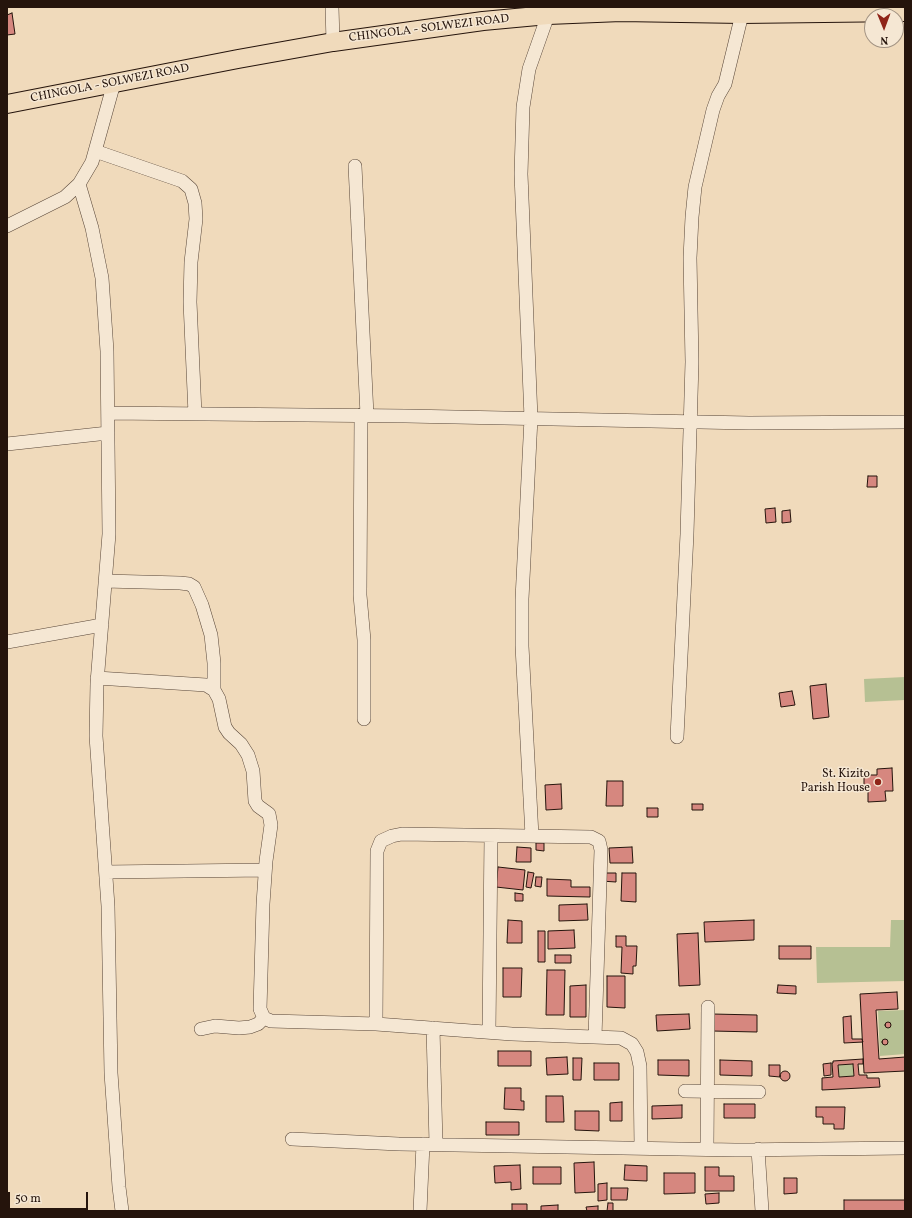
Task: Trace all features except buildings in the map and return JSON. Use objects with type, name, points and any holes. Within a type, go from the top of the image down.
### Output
[{"type":"highway","name":"CHINGOLA - SOLWEZI ROAD","points":[[7,104],[114,82],[333,42],[475,22],[548,15],[700,10],[742,14],[795,10],[905,12]]},
{"type":"street","points":[[332,7],[333,42]]},
{"type":"street","points":[[677,737],[687,542],[692,362],[690,258],[694,194],[713,110],[725,84],[742,14]]},
{"type":"street","points":[[532,836],[522,646],[522,615],[531,418],[521,174],[523,106],[530,69],[548,15]]},
{"type":"street","points":[[7,226],[65,197],[79,184],[92,162],[114,82]]},
{"type":"street","points":[[95,151],[182,181],[190,189],[195,203],[196,219],[191,262],[190,302],[195,414]]},
{"type":"street","points":[[355,166],[364,415],[360,595],[364,640],[364,719]]},
{"type":"street","points":[[79,184],[92,228],[102,278],[106,336],[109,534],[97,678],[96,736],[108,906],[111,1073],[122,1211]]},
{"type":"street","points":[[108,413],[364,415],[749,423],[905,422]]},
{"type":"street","points":[[7,444],[108,433]]},
{"type":"street","points":[[105,581],[180,583],[189,584],[194,587],[211,635],[214,663],[214,690]]},
{"type":"street","points":[[7,642],[102,625]]},
{"type":"street","points":[[97,678],[206,685],[214,690],[219,699],[225,727],[241,744],[248,755],[254,771],[255,801],[258,806],[269,814],[271,825],[265,870],[263,904],[260,1009],[264,1018],[271,1022],[376,1024],[490,1032],[621,1038],[632,1044],[637,1052],[640,1066],[641,1148]]},
{"type":"street","points":[[376,1024],[377,851],[381,841],[392,836],[402,834],[591,838],[598,841],[602,850],[595,1037]]},
{"type":"street","points":[[490,1032],[491,836]]},
{"type":"street","points":[[106,872],[265,870]]},
{"type":"street","points":[[707,1149],[708,1008]]},
{"type":"street","points":[[201,1028],[215,1026],[239,1028],[250,1027],[258,1024],[264,1018]]},
{"type":"street","points":[[433,1028],[436,1144]]},
{"type":"street","points":[[685,1091],[708,1090],[759,1092]]},
{"type":"street","points":[[292,1139],[423,1144],[707,1149],[905,1148]]},
{"type":"street","points":[[420,1211],[423,1144]]},
{"type":"street","points":[[758,1149],[762,1211]]},
{"type":"green space","points":[[905,677],[905,700],[865,702],[864,679]]},
{"type":"green space","points":[[891,920],[905,920],[905,981],[817,983],[816,947],[890,947]]},
{"type":"green space","points":[[905,1010],[905,1054],[880,1056],[878,1011]]},
{"type":"green space","points":[[853,1064],[854,1076],[839,1077],[838,1065]]},
{"type":"place","name":"St. Kizito Parish House","points":[[878,782]]}]
